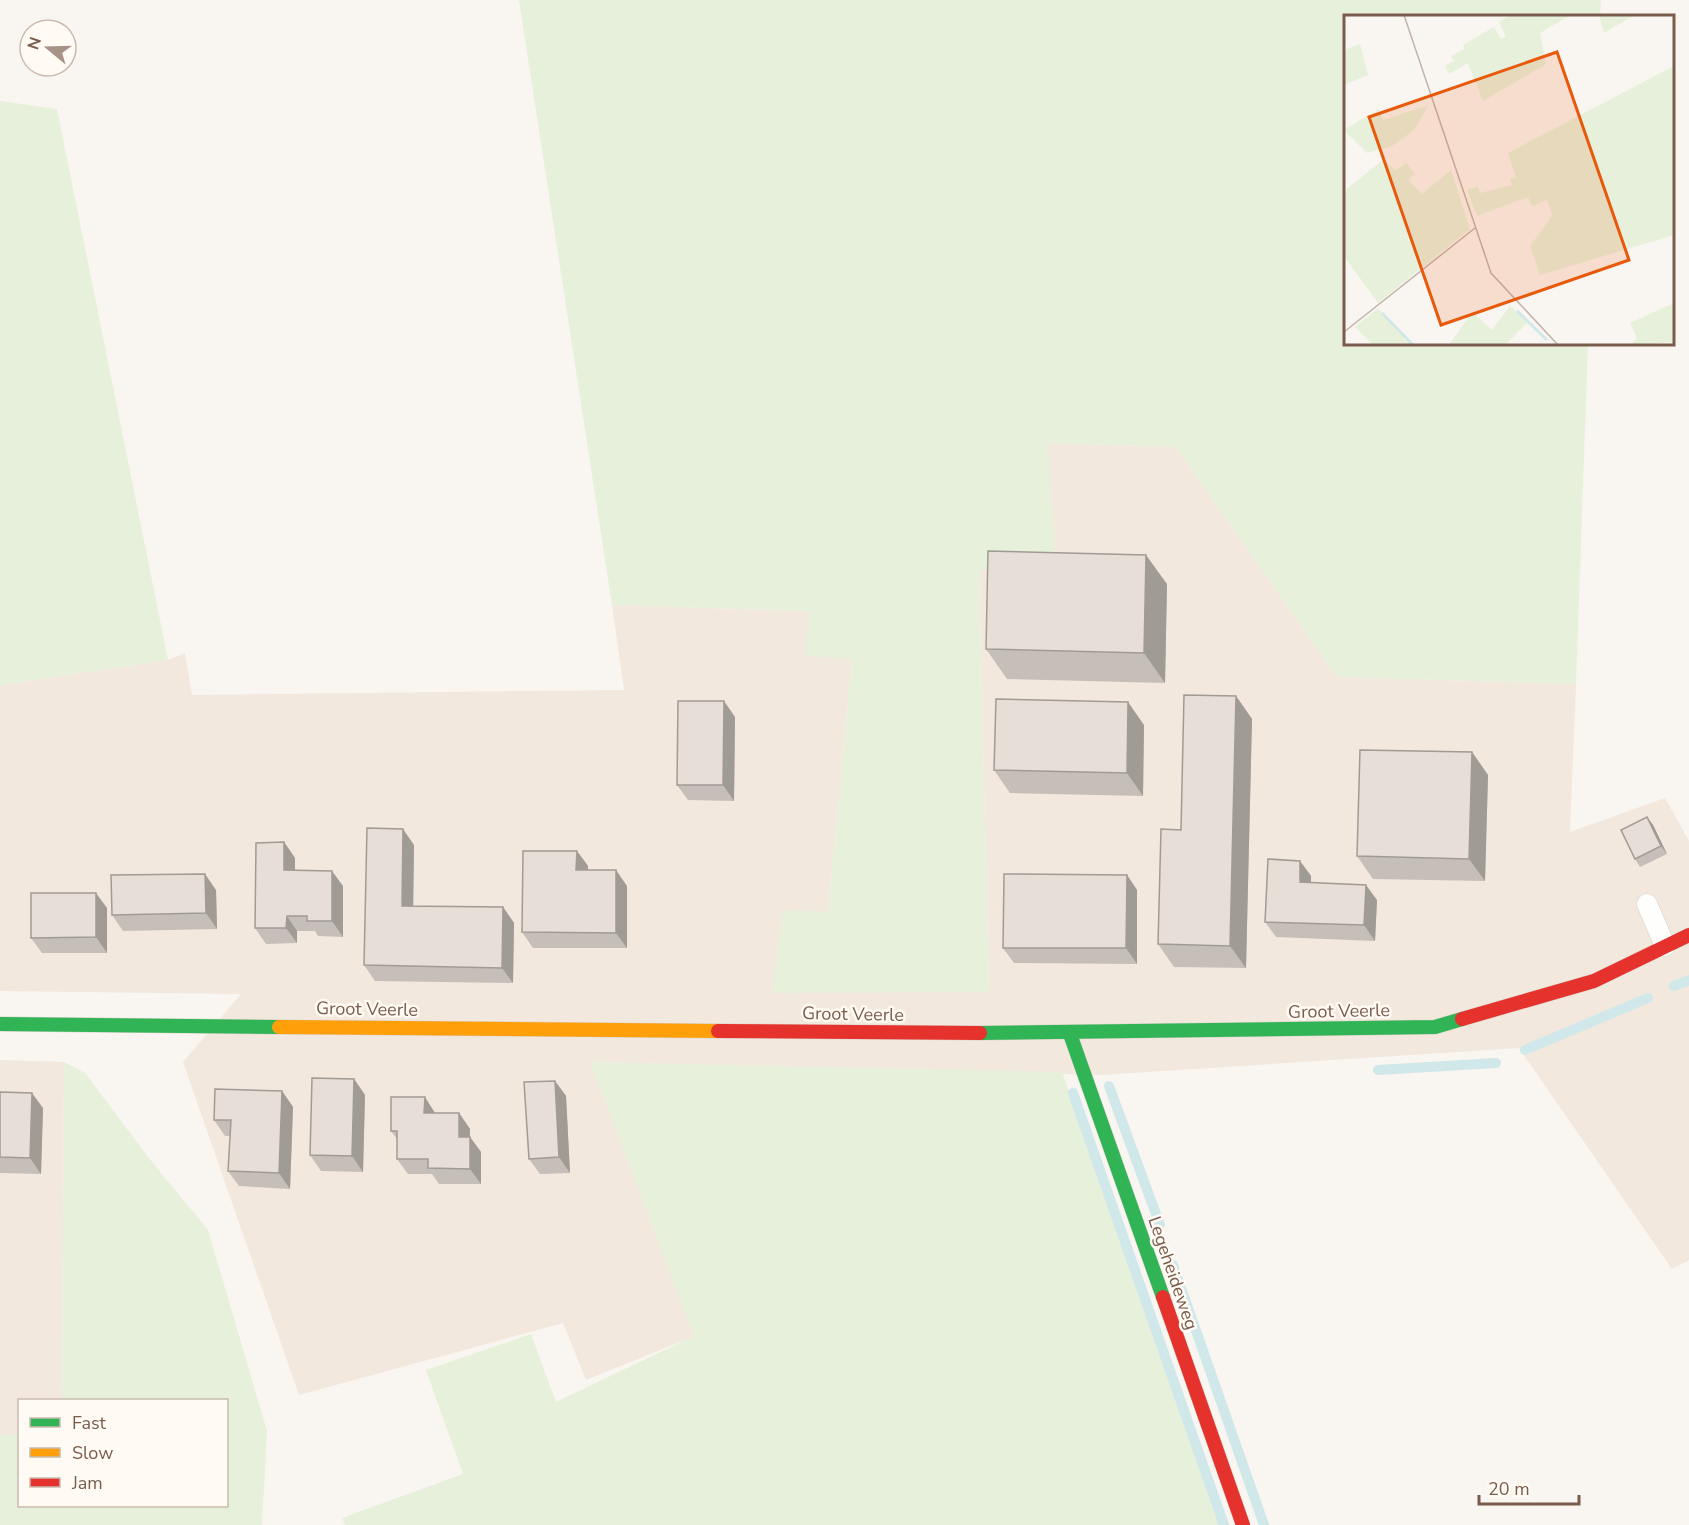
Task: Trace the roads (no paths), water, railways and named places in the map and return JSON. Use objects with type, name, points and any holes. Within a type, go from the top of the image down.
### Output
[{"type":"main road","name":"Groot Veerle","points":[[0,1024],[1070,1034],[1435,1027],[1594,981],[1689,935]]},
{"type":"main road","name":"Legeheideweg","points":[[1070,1034],[1243,1525]]},
{"type":"lane","points":[[1647,904],[1665,946]]},
{"type":"waterway","points":[[1674,986],[1689,980]]},
{"type":"waterway","points":[[1525,1050],[1648,998]]},
{"type":"waterway","points":[[1378,1070],[1496,1063]]},
{"type":"waterway","points":[[1109,1086],[1160,1225]]},
{"type":"waterway","points":[[1073,1093],[1224,1525]]},
{"type":"waterway","points":[[1173,1265],[1264,1525]]}]
